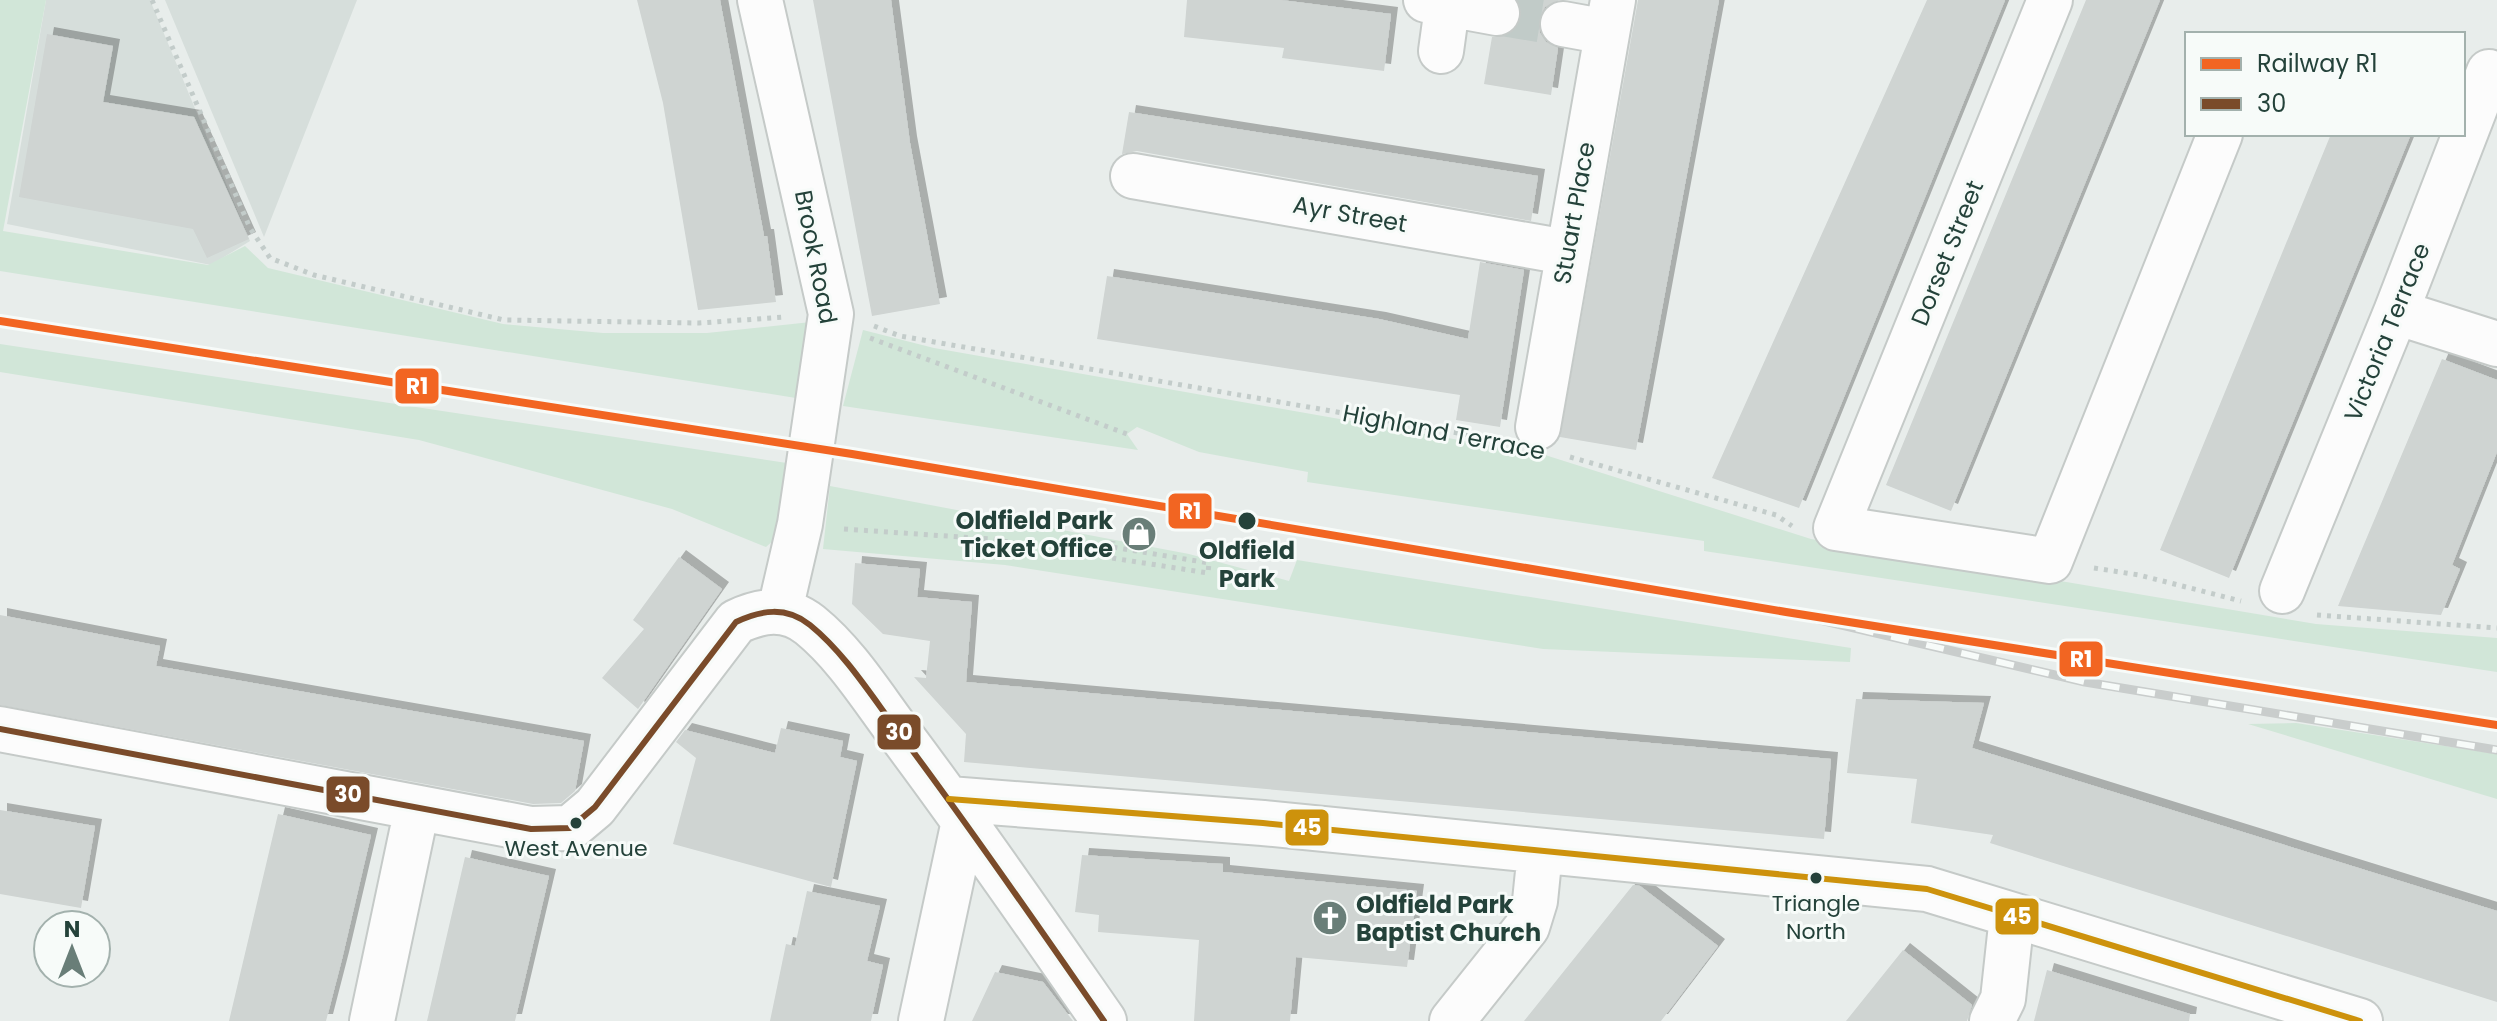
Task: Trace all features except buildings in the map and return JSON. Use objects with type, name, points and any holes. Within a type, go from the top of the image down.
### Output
[{"type":"street","name":"Brook Road","points":[[760,0],[841,321],[820,526],[780,610]]},
{"type":"street","name":"Dorset Street","points":[[1840,517],[2050,0]]},
{"type":"street","points":[[1441,51],[1441,1],[1497,13]]},
{"type":"street","points":[[1563,24],[1610,16]]},
{"type":"street","name":"Stuart Place","points":[[1535,441],[1610,16]]},
{"type":"street","name":"Victoria Terrace","points":[[2465,134],[2489,72]]},
{"type":"street","points":[[1840,517],[2050,561],[2219,136]]},
{"type":"street","name":"Victoria Terrace","points":[[2282,591],[2464,136]]},
{"type":"street","name":"Ayr Street","points":[[1133,176],[1566,252]]},
{"type":"street","points":[[2396,312],[2497,344]]},
{"type":"street","points":[[0,729],[531,829],[570,828],[595,807],[736,622],[757,612],[780,610],[808,623],[843,659],[957,810],[1104,1021]]},
{"type":"street","points":[[372,1021],[417,808]]},
{"type":"street","points":[[957,810],[1263,823],[1927,889],[2360,1021]]},
{"type":"street","points":[[921,1021],[957,810]]},
{"type":"street","points":[[1452,1021],[1527,927],[1535,901],[1540,852]]},
{"type":"street","points":[[1992,1021],[2003,999],[2012,916]]},
{"type":"path","points":[[152,0],[250,228],[270,258],[314,275],[504,320],[699,323],[841,321],[864,336],[1127,434]]},
{"type":"path","name":"Highland Terrace","points":[[841,321],[900,336],[1535,441],[1776,515],[1799,531],[1840,517]]},
{"type":"path","points":[[820,526],[990,539],[1208,573],[1209,563],[1112,547],[1113,541]]},
{"type":"shaded area","points":[[46,0],[150,0],[250,241],[211,265],[7,224]]},
{"type":"shaded area","points":[[165,0],[357,0],[264,237]]},
{"type":"green space","points":[[0,0],[46,0],[3,231],[208,265],[245,246],[268,268],[503,324],[603,333],[707,333],[811,322],[802,399],[0,271]]},
{"type":"green space","points":[[863,330],[934,348],[1545,455],[1811,539],[2316,624],[2497,638],[2497,672],[1704,551],[1704,541],[1307,482],[1308,472],[1199,452],[1137,427],[1127,434],[1138,450],[843,406]]},
{"type":"green space","points":[[0,344],[800,465],[786,529],[766,547],[672,509],[419,440],[0,372]]},
{"type":"green space","points":[[830,486],[1189,554],[1289,581],[1297,560],[1851,648],[1850,662],[1543,649],[1005,565],[823,549]]},
{"type":"green space","points":[[2296,723],[2497,754],[2497,799],[2248,724]]},
{"type":"tunnel","points":[[1497,13],[1563,24]]},
{"type":"railway","points":[[1786,612],[2085,682],[2497,750]]},
{"type":"rail line","name":"R1","points":[[0,321],[852,454],[1786,612],[2497,725]]},
{"type":"transit line","name":"30","points":[[0,729],[531,829],[570,828],[595,807],[736,622],[764,613],[792,615],[823,637],[860,678],[1104,1021]]},
{"type":"transit line","name":"45","points":[[949,799],[1263,823],[1927,889],[2360,1021]]},
{"type":"place","name":"Oldfield Park","points":[[1247,521]]},
{"type":"place","name":"Oldfield Park Ticket Office","points":[[1139,534]]},
{"type":"place","name":"West Avenue","points":[[576,823]]},
{"type":"place","name":"Triangle North","points":[[1816,878]]},
{"type":"place","name":"Oldfield Park Baptist Church","points":[[1330,918]]}]
